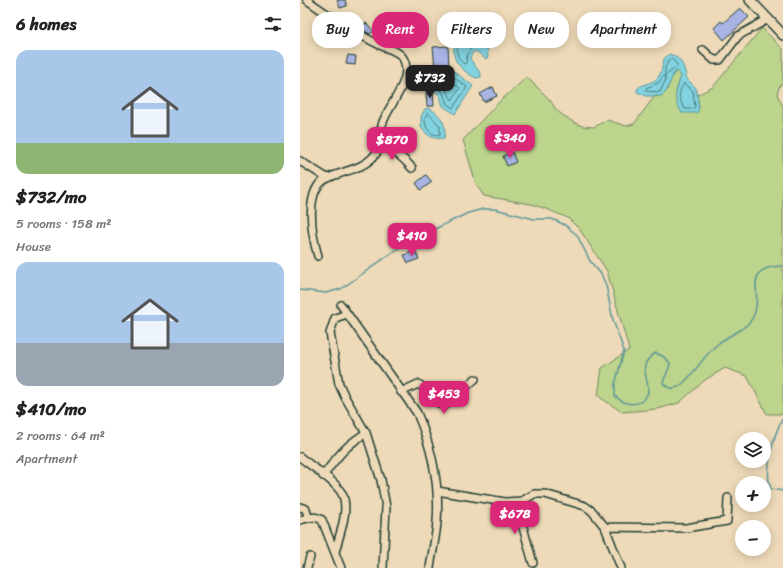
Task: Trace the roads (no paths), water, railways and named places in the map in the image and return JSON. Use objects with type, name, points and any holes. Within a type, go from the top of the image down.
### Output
[{"type":"main road","points":[[750,0],[783,35]]},
{"type":"street","points":[[308,0],[337,21],[374,42],[398,52],[403,58],[405,66],[404,80],[400,91],[382,124],[380,144],[376,155],[370,161],[320,182],[315,194],[311,218],[312,237],[318,256]]},
{"type":"street","points":[[703,50],[714,60],[720,60],[738,36],[768,19]]},
{"type":"street","points":[[380,144],[393,150],[412,168]]},
{"type":"street","points":[[300,161],[328,178]]},
{"type":"street","points":[[341,305],[417,414],[425,433],[433,464],[437,491],[437,522],[430,568]]},
{"type":"street","points":[[347,314],[335,318],[330,333],[339,384],[366,433],[381,480],[386,507],[384,568]]},
{"type":"street","points":[[401,392],[418,384],[424,387],[439,404],[444,406],[475,378]]},
{"type":"street","points":[[323,476],[341,452],[350,443],[366,433]]},
{"type":"street","points":[[300,458],[341,492],[344,501],[344,510],[335,552]]},
{"type":"street","points":[[437,491],[492,501],[516,502],[534,494],[545,494],[586,506],[605,527],[621,568]]},
{"type":"street","points":[[605,527],[686,528],[727,521],[728,498]]},
{"type":"street","points":[[516,502],[533,563]]},
{"type":"street","points":[[300,507],[306,509],[308,517]]},
{"type":"street","points":[[300,520],[308,517],[318,517],[322,520],[341,568]]},
{"type":"street","points":[[307,568],[310,557]]},
{"type":"water","points":[[455,48],[487,48],[488,57],[486,59],[476,51],[472,53],[470,59],[481,74],[481,77],[476,78],[462,69],[455,58]]},
{"type":"water","points":[[670,54],[678,58],[684,68],[687,79],[696,88],[699,108],[697,113],[682,113],[679,108],[676,95],[681,76],[677,71],[674,73],[666,92],[661,96],[646,96],[637,92],[639,87],[657,79],[663,61]]},
{"type":"water","points":[[451,69],[473,86],[455,114],[443,106],[440,96],[431,86],[436,77]]},
{"type":"water","points":[[428,108],[436,113],[442,120],[445,129],[444,138],[431,137],[421,127],[421,117],[425,109]]},
{"type":"waterway","points":[[300,290],[326,293],[341,289],[406,243],[468,213],[483,209],[495,209],[534,219],[552,219],[565,225],[577,235],[590,261],[601,274],[606,285],[613,320],[624,351],[615,384],[615,396],[627,403],[632,404],[640,402],[647,395],[648,384],[645,368],[649,358],[656,353],[664,357],[670,363],[663,383],[667,387],[671,388],[680,386],[714,348],[723,340],[747,325],[753,317],[757,299],[757,276],[761,271],[770,267],[783,266]]},
{"type":"waterway","points":[[783,418],[773,443],[769,463],[769,481],[771,489],[783,491]]}]
